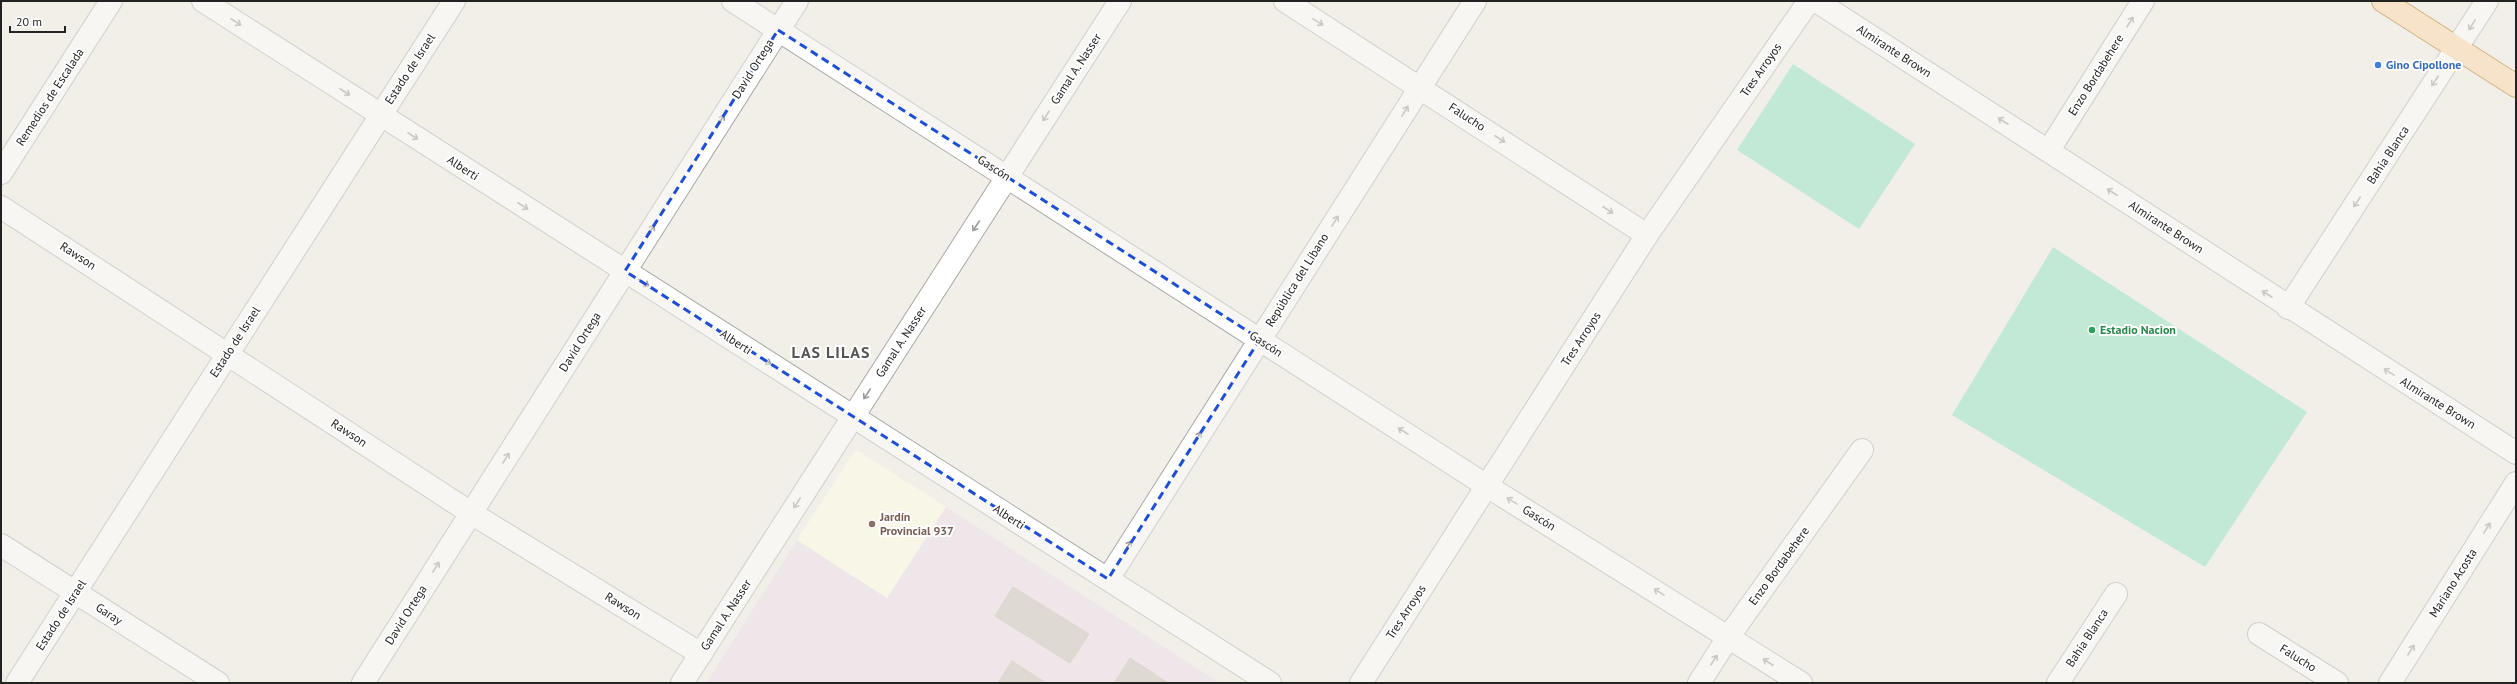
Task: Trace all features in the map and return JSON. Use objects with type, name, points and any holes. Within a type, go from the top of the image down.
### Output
[{"type":"main road","points":[[2383,1],[2516,86]]},
{"type":"street","name":"Remedios de Escalada","points":[[1,173],[111,1]]},
{"type":"street","name":"Alberti","points":[[203,1],[1270,683]]},
{"type":"street","name":"Estado de Israel","points":[[17,683],[454,1]]},
{"type":"street","name":"Gascón","points":[[733,1],[1487,486],[1729,636],[1801,683]]},
{"type":"street","name":"David Ortega","points":[[363,683],[796,1]]},
{"type":"street","name":"Gamal A. Nasser","points":[[682,683],[1120,1]]},
{"type":"street","name":"Falucho","points":[[1286,1],[1647,236]]},
{"type":"street","name":"República del Líbano","points":[[1108,579],[1475,1]]},
{"type":"street","name":"Tres Arroyos","points":[[1361,683],[1647,236],[1809,1]]},
{"type":"street","name":"Almirante Brown","points":[[1816,1],[2049,150],[2288,308],[2516,453]]},
{"type":"street","name":"Enzo Bordabehere","points":[[2049,150],[2143,1]]},
{"type":"street","name":"Bahía Blanca","points":[[2288,308],[2487,1]]},
{"type":"street","name":"Rawson","points":[[1,207],[471,513],[701,654]]},
{"type":"street","name":"Enzo Bordabehere","points":[[1699,683],[1729,636],[1862,450]]},
{"type":"street","name":"Mariano Acosta","points":[[2390,683],[2516,483]]},
{"type":"street","name":"Garay","points":[[1,544],[218,683]]},
{"type":"street","name":"Bahía Blanca","points":[[2058,683],[2116,594]]},
{"type":"street","name":"Falucho","points":[[2259,634],[2337,683]]},
{"type":"highlighted area","points":[[778,30],[1260,339],[1108,579],[625,271]]},
{"type":"shaded area","name":"Jardín Provincial 937","points":[[854,452],[860,452],[946,507],[887,598],[797,540]]},
{"type":"shaded area","points":[[946,507],[1220,683],[706,683],[797,540],[887,598]]},
{"type":"green space","points":[[1793,64],[1915,144],[1859,229],[1737,150]]},
{"type":"green space","name":"Estadio Nacion","points":[[2053,247],[2307,412],[2205,567],[1952,415]]},
{"type":"building","points":[[1013,587],[1089,634],[1070,663],[995,616]]},
{"type":"building","points":[[1130,658],[1168,683],[1114,683]]},
{"type":"building","points":[[1012,661],[1046,683],[998,683]]},
{"type":"place","name":"Gino Cipollone","points":[[2378,65]]},
{"type":"place","name":"Estadio Nacion","points":[[2092,330]]},
{"type":"place","name":"Jardín Provincial 937","points":[[872,524]]},
{"type":"district","name":"LAS LILAS","points":[[831,352]]}]
